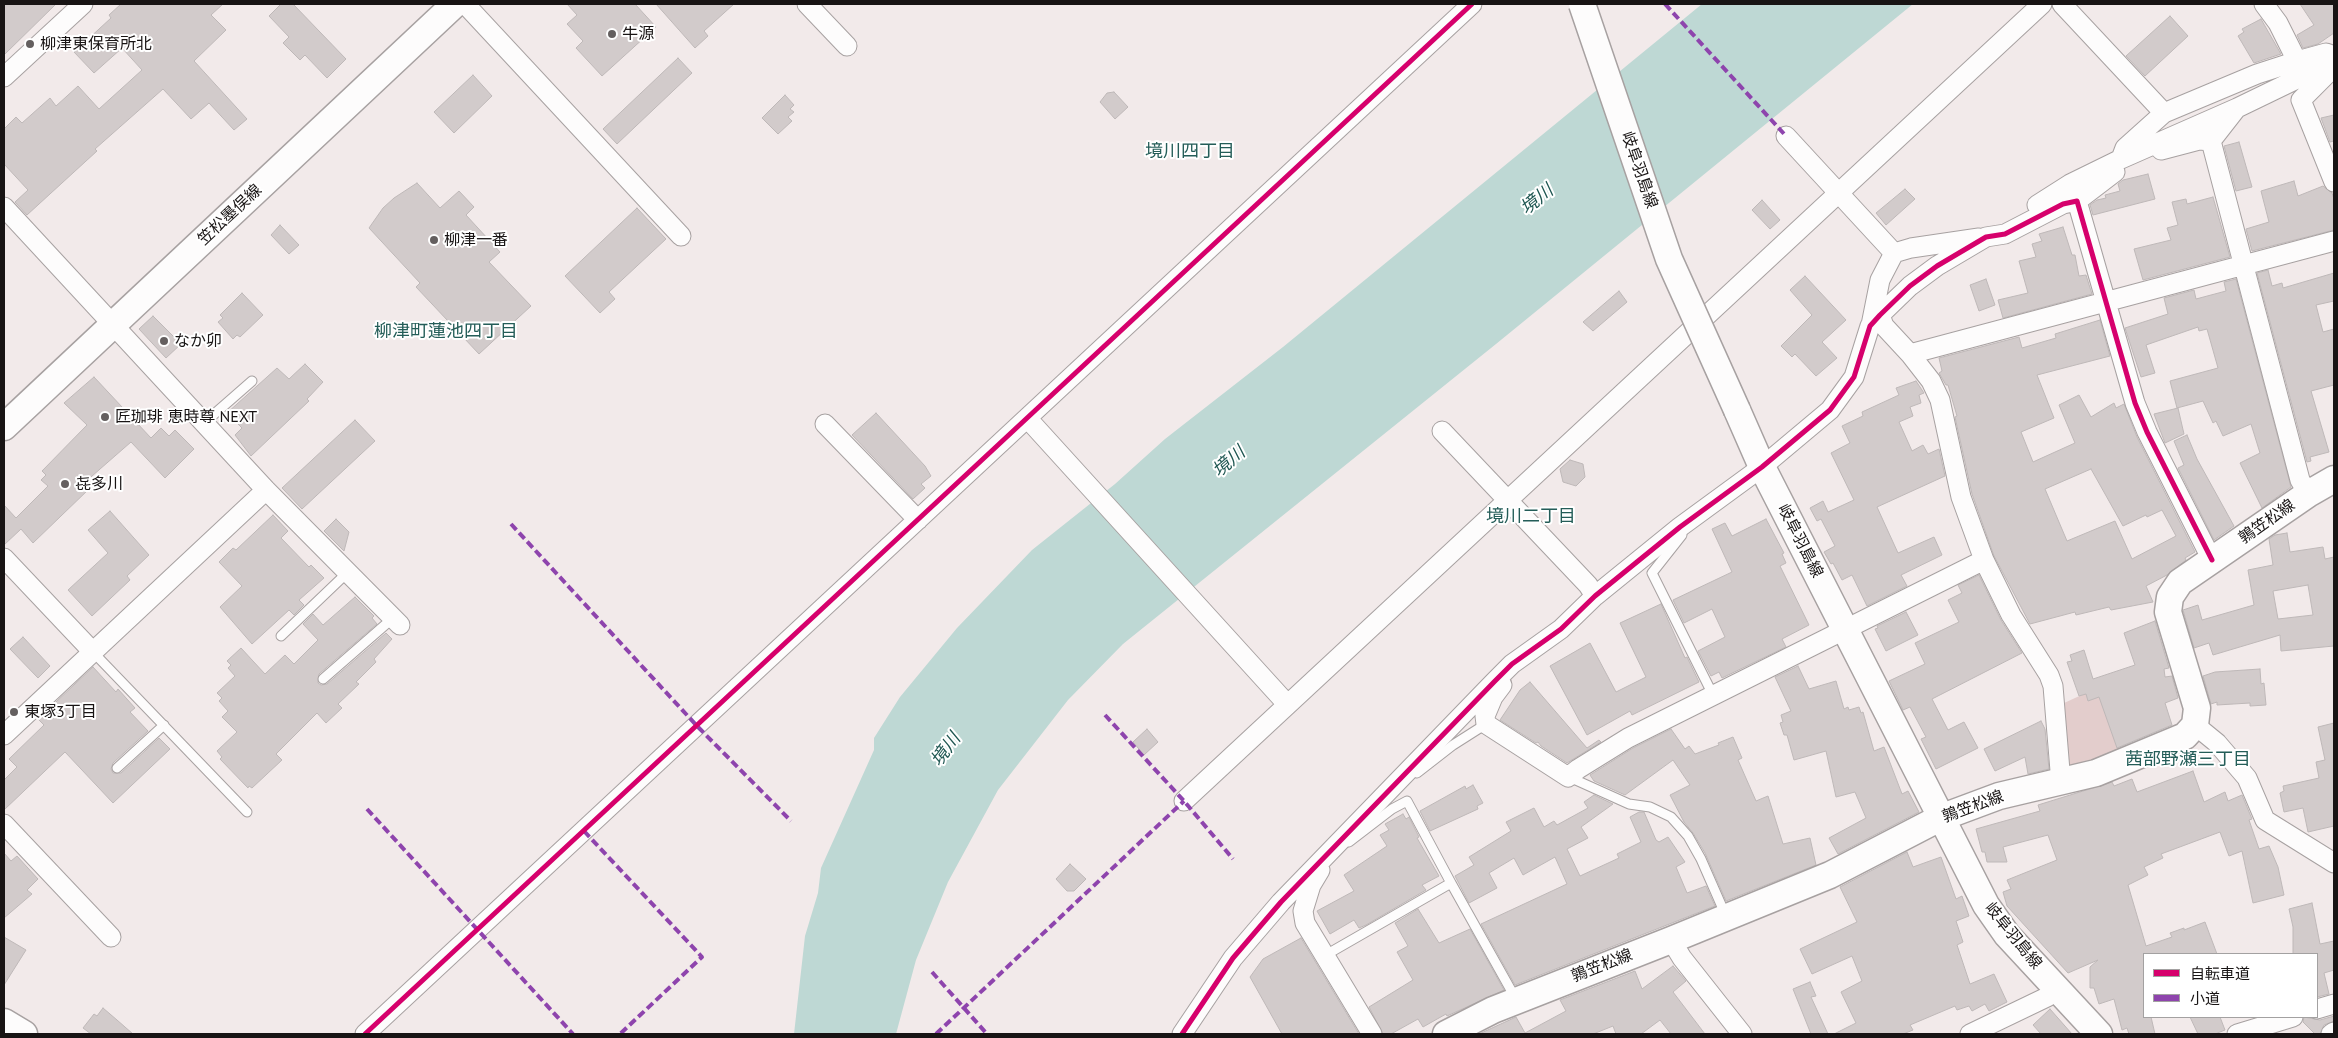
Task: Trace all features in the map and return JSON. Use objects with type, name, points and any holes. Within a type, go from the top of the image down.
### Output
[{"type":"main road","name":"笠松墨俣線","points":[[4,427],[455,4]]},
{"type":"main road","name":"岐阜羽島線","points":[[1582,4],[1669,259],[1762,466],[1986,905],[2007,935],[2099,1034]]},
{"type":"main road","name":"鶉笠松線","points":[[1446,1034],[1514,1001],[1830,875],[1940,818],[1999,796],[2061,783],[2096,773],[2185,736],[2194,725],[2196,708],[2168,612],[2170,597],[2180,582],[2308,494],[2334,479]]},
{"type":"main road","points":[[4,1022],[24,1034]]},
{"type":"street","points":[[4,77],[83,4]]},
{"type":"street","points":[[465,4],[681,236]]},
{"type":"street","points":[[807,4],[847,46]]},
{"type":"street","points":[[367,1034],[1472,4]]},
{"type":"street","points":[[1184,800],[2042,4]]},
{"type":"street","points":[[2062,4],[2164,113]]},
{"type":"street","points":[[2264,4],[2278,23],[2297,61]]},
{"type":"street","points":[[2120,159],[2125,148],[2164,113],[2257,74],[2297,61],[2326,53],[2334,60]]},
{"type":"street","points":[[1875,321],[1910,286],[1937,266],[1986,238],[2070,184],[2138,150],[2237,108],[2334,60]]},
{"type":"street","points":[[2334,60],[2301,100],[2334,182]]},
{"type":"street","points":[[2211,141],[2237,108]]},
{"type":"street","points":[[1786,136],[1894,253]]},
{"type":"street","points":[[2138,150],[2151,152],[2199,140],[2211,141]]},
{"type":"street","points":[[2211,141],[2300,480],[2308,494]]},
{"type":"street","points":[[1182,1034],[1233,958],[1281,902],[1512,664],[1561,629],[1595,596],[1680,527],[1762,466],[1830,410],[1854,377],[1875,321],[1880,280],[1894,253],[1911,248],[2005,234],[2063,204],[2077,201],[2125,166],[2138,150]]},
{"type":"street","points":[[2077,201],[2135,403],[2151,441],[2212,560]]},
{"type":"street","points":[[4,207],[266,490],[397,621]]},
{"type":"street","points":[[1910,354],[2334,241]]},
{"type":"street","points":[[1875,321],[1884,326],[1910,354],[1931,381],[1940,400],[1960,497],[1984,560],[2011,615],[2049,675],[2053,686],[2061,783]]},
{"type":"street","points":[[1027,418],[1287,704]]},
{"type":"street","points":[[825,424],[918,520]]},
{"type":"street","points":[[1442,431],[1588,585],[1595,596]]},
{"type":"street","points":[[4,735],[266,490]]},
{"type":"street","points":[[4,558],[94,652]]},
{"type":"street","points":[[1512,664],[1512,672],[1493,697],[1485,716],[1486,724],[1568,777],[1628,738],[1712,694],[1984,560]]},
{"type":"street","points":[[2194,725],[2217,743],[2248,778],[2265,820],[2334,863]]},
{"type":"street","points":[[4,824],[111,937]]},
{"type":"street","points":[[1323,860],[1322,868],[1311,886],[1303,911],[1305,923],[1372,1034]]},
{"type":"street","points":[[1671,940],[1682,958],[1742,1034]]},
{"type":"street","points":[[1970,1034],[2047,997],[2057,989]]},
{"type":"street","points":[[2318,1009],[2334,1004]]},
{"type":"street","points":[[2237,1034],[2289,1018]]},
{"type":"lane","points":[[204,423],[252,381]]},
{"type":"lane","points":[[1680,527],[1682,535],[1652,573],[1712,694]]},
{"type":"lane","points":[[280,636],[348,572]]},
{"type":"lane","points":[[323,679],[397,621]]},
{"type":"lane","points":[[94,652],[247,812]]},
{"type":"lane","points":[[1404,775],[1408,781],[1453,745],[1486,724]]},
{"type":"lane","points":[[117,768],[164,725]]},
{"type":"lane","points":[[1568,777],[1629,804],[1650,807],[1671,817],[1688,836],[1701,858],[1726,918]]},
{"type":"lane","points":[[1337,845],[1346,844],[1392,809],[1407,801],[1512,992],[1514,1001]]},
{"type":"lane","points":[[1324,956],[1451,883]]},
{"type":"shaded area","points":[[2101,686],[2121,755],[2070,773],[2062,704]]},
{"type":"water","name":"境川","points":[[1702,4],[1913,4],[1496,344],[1123,644],[1068,700],[998,790],[948,882],[916,960],[896,1034],[794,1034],[805,936],[818,893],[821,868],[874,750],[874,738],[900,697],[957,628],[1032,550],[1115,484],[1165,439],[1283,347]]},
{"type":"building","points":[[4,4],[56,4],[4,55]]},
{"type":"building","points":[[121,4],[223,4],[211,15],[226,30],[194,61],[247,119],[234,130],[209,103],[191,119],[163,89],[95,149],[97,151],[27,215],[15,202],[28,190],[4,164],[4,129],[16,117],[22,123],[50,98],[56,106],[78,86],[99,109],[142,70],[122,48],[94,73],[74,52],[111,18],[109,15]]},
{"type":"building","points":[[281,4],[293,4],[346,59],[327,78],[305,55],[300,60],[283,43],[289,37],[269,16]]},
{"type":"building","name":"牛源","points":[[567,4],[635,4],[656,27],[602,76],[576,48],[583,41],[567,24],[577,15]]},
{"type":"building","points":[[656,4],[734,4],[704,31],[708,36],[695,48]]},
{"type":"building","points":[[2300,4],[2334,4],[2334,33],[2318,44],[2303,48],[2297,35],[2314,25]]},
{"type":"building","points":[[2170,16],[2188,36],[2145,76],[2126,56]]},
{"type":"building","points":[[2261,19],[2281,54],[2254,63],[2238,36],[2244,32],[2242,29]]},
{"type":"building","points":[[678,58],[692,73],[617,144],[603,129]]},
{"type":"building","points":[[473,75],[492,96],[454,133],[434,112]]},
{"type":"building","points":[[1114,92],[1128,107],[1115,119],[1100,102],[1107,93]]},
{"type":"building","points":[[785,95],[794,105],[790,109],[794,112],[788,117],[792,121],[778,134],[762,118]]},
{"type":"building","points":[[2334,115],[2334,141],[2330,142],[2321,118]]},
{"type":"building","points":[[2239,142],[2252,187],[2236,191],[2224,146]]},
{"type":"building","points":[[2148,174],[2155,199],[2093,215],[2090,205],[2097,200],[2106,198],[2105,195],[2120,191],[2118,184],[2123,180]]},
{"type":"building","points":[[2294,181],[2298,196],[2323,186],[2332,193],[2334,199],[2334,230],[2252,251],[2246,229],[2269,222],[2261,191]]},
{"type":"building","name":"柳津一番","points":[[417,183],[440,208],[459,191],[474,207],[466,215],[500,252],[489,262],[531,306],[479,354],[416,287],[420,283],[369,228],[383,208],[394,198]]},
{"type":"building","points":[[1905,189],[1915,199],[1886,225],[1876,213]]},
{"type":"building","points":[[2213,197],[2230,257],[2143,280],[2134,249],[2171,240],[2167,228],[2178,225],[2172,202],[2186,199],[2187,204]]},
{"type":"building","points":[[1762,200],[1780,220],[1770,229],[1752,210]]},
{"type":"building","points":[[637,208],[666,239],[609,292],[615,299],[600,313],[565,276]]},
{"type":"building","points":[[280,225],[299,245],[289,254],[271,235]]},
{"type":"building","points":[[2063,227],[2072,255],[2075,255],[2079,276],[2086,275],[2092,294],[2003,318],[1998,300],[2028,293],[2019,261],[2036,257],[2032,244],[2042,241],[2039,234]]},
{"type":"building","points":[[2268,270],[2272,286],[2282,283],[2283,288],[2334,273],[2334,301],[2316,305],[2323,332],[2334,329],[2334,385],[2311,391],[2329,452],[2310,457],[2311,461],[2307,462],[2257,273]]},
{"type":"building","points":[[1805,276],[1846,320],[1822,342],[1837,358],[1816,376],[1795,354],[1792,357],[1781,346],[1812,315],[1790,290]]},
{"type":"building","points":[[1986,279],[1995,305],[1979,311],[1970,285]]},
{"type":"building","points":[[2236,279],[2291,487],[2262,508],[2240,463],[2260,453],[2251,424],[2223,436],[2216,421],[2213,423],[2203,401],[2177,408],[2170,381],[2218,368],[2207,329],[2199,331],[2198,327],[2146,345],[2155,373],[2141,377],[2125,328],[2168,314],[2164,298],[2194,290],[2196,299],[2226,291],[2224,282]]},
{"type":"building","points":[[1619,291],[1627,302],[1593,331],[1583,322]]},
{"type":"building","points":[[242,293],[263,315],[240,337],[237,335],[233,339],[218,322],[223,318],[220,315]]},
{"type":"building","name":"なか卯","points":[[153,316],[181,344],[166,358],[139,329]]},
{"type":"building","points":[[2100,320],[2110,356],[2037,375],[2054,418],[2021,432],[2033,462],[2075,443],[2059,405],[2079,395],[2091,417],[2114,403],[2116,408],[2124,404],[2137,437],[2195,552],[2185,558],[2186,560],[2167,575],[2146,586],[2153,602],[2111,610],[2109,607],[2076,615],[2075,612],[2030,624],[1994,556],[1972,494],[1955,417],[1957,416],[1948,385],[1946,385],[1939,373],[1942,371],[1939,358],[2019,337],[2022,348],[2056,338],[2055,334]],"holes":[[[2091,469],[2123,526],[2162,510],[2176,536],[2132,559],[2115,521],[2067,541],[2045,489]]]},
{"type":"building","points":[[305,364],[323,382],[307,399],[309,401],[251,456],[235,435],[242,428],[227,413],[277,368],[289,379]]},
{"type":"building","points":[[94,377],[151,438],[161,428],[169,436],[175,430],[194,449],[165,478],[131,442],[84,483],[89,489],[33,543],[21,529],[4,545],[4,505],[16,518],[48,486],[41,480],[46,475],[42,471],[87,425],[64,403]]},
{"type":"building","points":[[1916,381],[1924,393],[1919,395],[1921,403],[1910,407],[1913,416],[1899,422],[1912,451],[1923,445],[1928,454],[1939,449],[1945,476],[1877,507],[1898,553],[1934,537],[1942,555],[1901,575],[1907,586],[1867,606],[1852,575],[1842,580],[1833,563],[1831,564],[1824,552],[1835,546],[1821,519],[1817,521],[1810,508],[1823,501],[1828,512],[1854,500],[1831,453],[1850,443],[1842,426],[1863,416],[1862,412],[1899,395],[1896,388]]},
{"type":"building","points":[[2178,408],[2184,434],[2165,443],[2154,414]]},
{"type":"building","points":[[876,413],[925,466],[931,476],[921,484],[925,488],[913,499],[852,435]]},
{"type":"building","points":[[355,420],[375,441],[302,509],[282,488]]},
{"type":"building","points":[[2187,435],[2197,459],[2234,526],[2214,540],[2178,468],[2184,465],[2174,441]]},
{"type":"building","points":[[1570,460],[1583,464],[1585,477],[1576,486],[1563,482],[1560,469]]},
{"type":"building","points":[[110,511],[149,555],[127,576],[130,580],[92,616],[68,590],[108,553],[88,530]]},
{"type":"building","points":[[273,515],[288,531],[281,538],[309,567],[311,565],[324,578],[299,600],[304,605],[294,615],[289,610],[252,644],[220,607],[242,586],[219,562],[233,548],[236,550]]},
{"type":"building","points":[[336,519],[349,532],[344,551],[324,531]]},
{"type":"building","points":[[1766,519],[1784,553],[1782,554],[1786,563],[1780,566],[1809,625],[1782,639],[1786,647],[1722,678],[1719,672],[1711,676],[1698,651],[1725,637],[1712,609],[1684,623],[1673,600],[1732,572],[1712,529],[1725,523],[1732,536]]},
{"type":"building","points":[[2287,533],[2290,552],[2323,547],[2325,559],[2334,557],[2334,646],[2281,651],[2280,635],[2213,655],[2209,643],[2194,648],[2183,610],[2198,605],[2202,620],[2254,605],[2248,570],[2273,565],[2269,539],[2275,535]],"holes":[[[2308,585],[2313,615],[2278,619],[2273,591]]]},
{"type":"building","points":[[1979,575],[2001,620],[2022,653],[1932,699],[1948,730],[1964,722],[1978,748],[1936,769],[1921,739],[1926,737],[1910,707],[1903,710],[1889,681],[1925,664],[1915,643],[1959,622],[1948,600],[1962,593],[1958,585]]},
{"type":"building","points":[[355,597],[374,616],[372,618],[377,624],[319,674],[318,683],[321,685],[327,684],[386,633],[392,639],[374,659],[376,662],[356,682],[359,684],[338,704],[342,708],[326,723],[317,713],[276,754],[282,760],[252,788],[249,786],[248,788],[220,759],[222,757],[217,751],[237,732],[222,717],[228,711],[219,701],[222,698],[217,693],[235,676],[228,668],[231,665],[227,661],[241,648],[265,674],[285,655],[294,664],[318,640],[303,624],[313,614],[323,625]]},
{"type":"building","points":[[1661,604],[1685,658],[1687,657],[1699,682],[1632,715],[1630,711],[1587,735],[1550,666],[1590,643],[1616,692],[1646,677],[1620,623]]},
{"type":"building","points":[[1906,612],[1918,635],[1886,651],[1875,629],[1878,628],[1877,626]]},
{"type":"building","points":[[2155,621],[2169,668],[2164,669],[2165,677],[2172,676],[2178,698],[2165,703],[2172,725],[2117,748],[2099,697],[2088,701],[2086,694],[2079,696],[2067,662],[2072,661],[2070,655],[2084,650],[2093,679],[2135,665],[2124,633]]},
{"type":"building","points":[[23,637],[50,666],[38,678],[10,649]]},
{"type":"building","points":[[1798,666],[1809,689],[1836,681],[1844,709],[1848,707],[1849,710],[1859,707],[1861,713],[1863,712],[1874,751],[1884,747],[1902,794],[1908,791],[1919,812],[1838,854],[1829,838],[1866,818],[1855,792],[1836,797],[1826,751],[1794,760],[1787,735],[1784,735],[1780,723],[1783,722],[1781,715],[1791,711],[1775,677]]},
{"type":"building","points":[[93,667],[116,692],[118,689],[135,708],[130,712],[148,731],[113,763],[111,769],[113,773],[121,773],[159,738],[170,749],[113,803],[65,752],[4,810],[4,780],[17,767],[9,759],[44,725],[38,719]]},
{"type":"building","points":[[2260,669],[2261,684],[2264,683],[2266,705],[2250,706],[2250,703],[2217,705],[2217,702],[2211,704],[2203,676],[2215,672]]},
{"type":"building","points":[[1530,682],[1587,748],[1599,740],[1601,742],[1567,763],[1538,742],[1536,743],[1500,720],[1520,690]]},
{"type":"building","points":[[2041,721],[2045,729],[2049,769],[2028,774],[2025,757],[1995,771],[1984,749]]},
{"type":"building","points":[[2334,723],[2334,826],[2308,832],[2303,808],[2284,812],[2280,793],[2284,791],[2283,786],[2319,778],[2316,762],[2325,760],[2318,727]]},
{"type":"building","points":[[1147,729],[1158,742],[1144,755],[1133,742]]},
{"type":"building","points":[[1671,729],[1685,749],[1689,746],[1695,754],[1719,745],[1718,743],[1733,737],[1742,758],[1738,760],[1756,801],[1768,796],[1783,844],[1810,838],[1816,865],[1726,901],[1705,853],[1684,822],[1670,795],[1690,785],[1673,760],[1625,795],[1594,781],[1590,775],[1633,748]]},
{"type":"building","points":[[2193,771],[2204,802],[2225,792],[2228,801],[2242,795],[2252,819],[2249,820],[2259,849],[2269,846],[2278,867],[2284,895],[2253,903],[2242,851],[2229,856],[2220,832],[2161,854],[2163,858],[2144,867],[2148,875],[2128,885],[2146,946],[2172,937],[2170,933],[2205,922],[2217,953],[2143,953],[2143,1018],[2151,1018],[2155,1034],[2129,1034],[2127,1028],[2122,1030],[2114,999],[2099,1004],[2094,988],[2090,988],[2090,967],[2098,960],[2068,973],[2007,906],[2003,892],[2011,889],[2007,880],[2057,860],[2048,835],[2003,847],[2007,862],[1987,862],[1985,852],[1982,852],[1976,829],[2040,811],[2038,805],[2112,782],[2114,786],[2132,779],[2137,792]]},
{"type":"building","points":[[1473,785],[1483,803],[1477,806],[1478,809],[1430,831],[1420,811],[1465,786],[1466,789]]},
{"type":"building","points":[[1594,795],[1613,804],[1581,827],[1588,838],[1567,849],[1580,876],[1619,858],[1617,854],[1641,842],[1630,817],[1639,812],[1644,812],[1656,840],[1659,842],[1668,837],[1685,862],[1676,867],[1687,893],[1706,886],[1715,906],[1515,985],[1481,924],[1567,884],[1555,857],[1523,875],[1514,858],[1489,873],[1497,888],[1469,903],[1455,876],[1474,865],[1469,857],[1511,831],[1506,822],[1534,808],[1544,827],[1554,821],[1557,825],[1588,808],[1584,802]]},
{"type":"building","points":[[1403,814],[1406,819],[1409,817],[1419,837],[1417,838],[1439,876],[1422,885],[1426,890],[1366,925],[1359,928],[1354,920],[1330,934],[1317,911],[1354,891],[1344,875],[1387,846],[1380,835],[1389,830],[1385,824]]},
{"type":"building","points":[[1907,852],[1913,867],[1941,857],[1956,899],[1962,896],[1969,916],[1956,921],[1963,942],[1957,945],[1970,984],[1994,974],[2007,1002],[1989,1011],[1985,1004],[1972,1011],[1969,1006],[1957,1010],[1955,1006],[1910,1025],[1913,1030],[1903,1034],[1834,1034],[1856,1023],[1841,992],[1862,981],[1852,956],[1812,974],[1800,949],[1857,922],[1840,887]]},
{"type":"building","points":[[4,853],[11,861],[17,856],[38,879],[27,890],[32,894],[4,918]]},
{"type":"building","points":[[1070,864],[1086,879],[1074,891],[1067,891],[1056,879]]},
{"type":"building","points":[[2312,903],[2320,944],[2334,941],[2334,970],[2324,973],[2329,994],[2318,997],[2318,953],[2293,953],[2293,927],[2289,909]]},
{"type":"building","points":[[1418,909],[1439,943],[1470,929],[1504,990],[1447,1016],[1446,1014],[1423,1027],[1418,1019],[1391,1034],[1383,1034],[1369,1007],[1413,980],[1397,952],[1408,946],[1395,923]]},
{"type":"building","points":[[4,937],[26,950],[4,985]]},
{"type":"building","points":[[1301,938],[1359,1034],[1282,1034],[1250,977],[1263,959]]},
{"type":"building","points":[[1673,966],[1686,981],[1673,992],[1705,1034],[1671,1034],[1660,1020],[1641,1034],[1616,1034],[1613,1026],[1593,1034],[1479,1034],[1516,1017],[1525,1033],[1566,1011],[1560,1000],[1635,971],[1642,989]]},
{"type":"building","points":[[1810,982],[1816,996],[1811,997],[1828,1034],[1811,1034],[1793,989]]},
{"type":"building","points":[[103,1008],[133,1034],[91,1034],[83,1028],[94,1014],[97,1016]]},
{"type":"building","points":[[2050,1009],[2072,1034],[2041,1034],[2033,1025]]},
{"type":"building","points":[[2334,1016],[2334,1021],[2324,1025],[2320,1034],[2315,1034],[2303,1022],[2304,1018],[2320,1020]]},
{"type":"building","points":[[2190,1018],[2220,1018],[2225,1030],[2215,1034],[2198,1034]]},
{"type":"marked path","points":[[1665,4],[1786,136]]},
{"type":"marked path","points":[[511,524],[697,726],[791,821]]},
{"type":"marked path","points":[[1105,715],[1184,801],[1233,859]]},
{"type":"marked path","points":[[936,1034],[1184,801]]},
{"type":"marked path","points":[[367,809],[573,1034]]},
{"type":"marked path","points":[[584,831],[702,957],[620,1034]]},
{"type":"marked path","points":[[932,972],[987,1034]]},
{"type":"cycle path","points":[[365,1034],[1472,4]]},
{"type":"cycle path","points":[[1182,1034],[1233,958],[1281,902],[1512,664],[1561,629],[1595,596],[1680,527],[1762,467],[1830,410],[1854,377],[1870,326],[1910,286],[1937,266],[1986,237],[2005,234],[2063,204],[2077,201],[2135,403],[2147,432],[2212,560]]},
{"type":"place","name":"牛源","points":[[612,34]]},
{"type":"place","name":"柳津東保育所北","points":[[30,44]]},
{"type":"place","name":"柳津一番","points":[[434,240]]},
{"type":"place","name":"なか卯","points":[[164,341]]},
{"type":"place","name":"匠珈琲 恵時尊 NEXT","points":[[105,417]]},
{"type":"place","name":"㐂多川","points":[[65,484]]},
{"type":"place","name":"東塚3丁目","points":[[14,712]]},
{"type":"district","name":"境川四丁目","points":[[1190,152]]},
{"type":"district","name":"柳津町蓮池四丁目","points":[[446,332]]},
{"type":"district","name":"境川二丁目","points":[[1531,517]]},
{"type":"district","name":"茜部野瀬三丁目","points":[[2188,760]]}]
